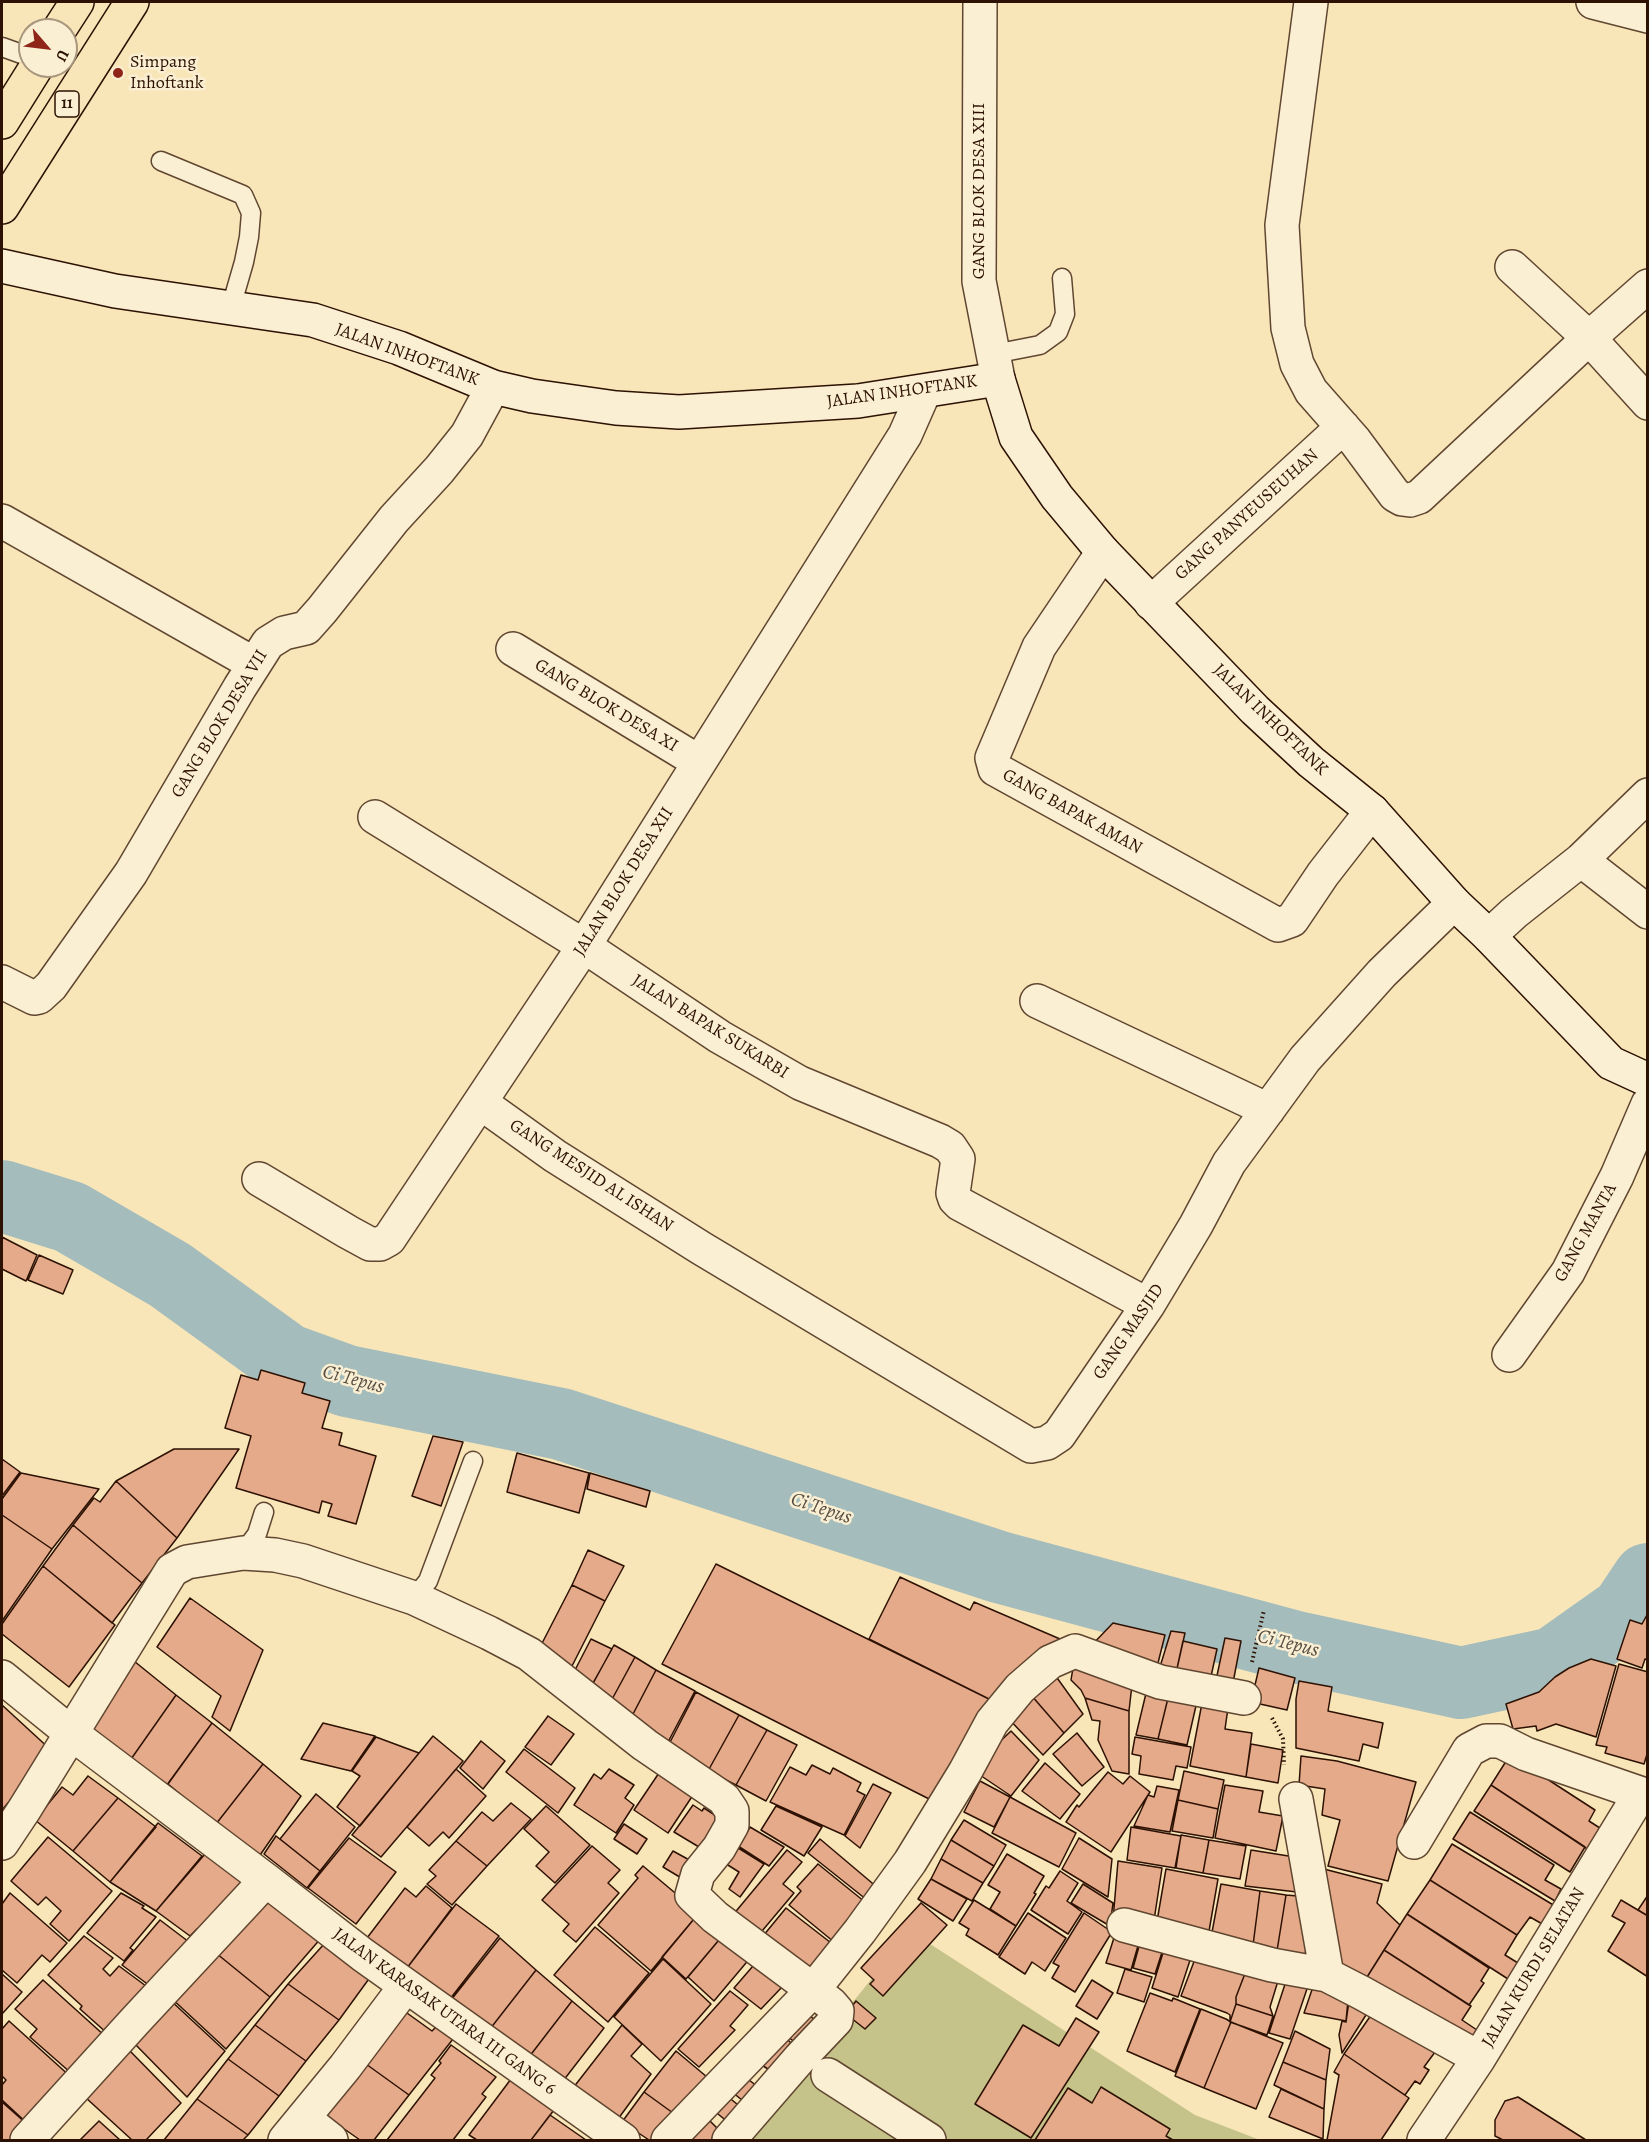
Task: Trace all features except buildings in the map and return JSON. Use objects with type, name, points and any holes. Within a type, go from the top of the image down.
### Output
[{"type":"highway","points":[[67,18],[77,2]]},
{"type":"highway","name":"11","points":[[2,207],[132,2]]},
{"type":"highway","points":[[2,122],[30,78]]},
{"type":"street","name":"GANG BLOK DESA XIII","points":[[980,2],[979,281],[996,367]]},
{"type":"street","points":[[1311,2],[1282,225],[1288,328],[1297,364],[1311,391],[1343,427],[1395,495],[1410,500],[1419,497],[1647,286]]},
{"type":"street","points":[[1593,2],[1647,16]]},
{"type":"street","name":"JALAN INHOFTANK","points":[[2,266],[116,291],[312,320],[399,348],[493,387],[532,396],[616,408],[679,412],[858,401],[924,392],[996,367],[1016,437],[1057,497],[1103,552],[1256,710],[1311,762],[1372,811],[1454,903],[1501,925],[1611,1063],[1647,1080]]},
{"type":"street","points":[[1512,267],[1589,338],[1647,403]]},
{"type":"street","name":"GANG BLOK DESA VII","points":[[2,982],[34,998],[39,997],[51,986],[130,873],[268,644],[284,633],[306,628],[322,610],[394,519],[439,470],[467,435],[493,387]]},
{"type":"street","name":"JALAN BLOK DESA XII","points":[[259,1179],[370,1244],[380,1244],[389,1239],[482,1103],[584,946],[905,435],[924,392]]},
{"type":"street","name":"GANG PANYEUSEUHAN","points":[[1150,603],[1343,427]]},
{"type":"street","points":[[2,521],[254,664]]},
{"type":"street","name":"GANG BAPAK AMAN","points":[[1103,552],[1039,647],[992,758],[996,769],[1278,925],[1292,920],[1323,874],[1372,811]]},
{"type":"street","name":"GANG BLOK DESA XI","points":[[513,649],[699,762]]},
{"type":"street","points":[[1501,925],[1581,860],[1647,795]]},
{"type":"street","name":"JALAN BAPAK SUKARBI","points":[[375,817],[584,946],[720,1037],[800,1083],[951,1147],[958,1159],[953,1193],[960,1204],[1148,1305]]},
{"type":"street","points":[[1581,860],[1647,912]]},
{"type":"street","name":"GANG MASJID","points":[[701,1248],[1031,1446],[1047,1443],[1059,1435],[1148,1305],[1196,1225],[1229,1163],[1305,1059],[1382,973],[1454,903]]},
{"type":"street","points":[[1037,1001],[1268,1110]]},
{"type":"street","name":"GANG MESJID AL ISHAN","points":[[482,1103],[555,1156],[701,1248]]},
{"type":"street","name":"GANG MANTA","points":[[1509,1355],[1568,1272],[1617,1176],[1647,1104]]},
{"type":"street","points":[[2,1843],[172,1570],[187,1562],[243,1553],[275,1555],[414,1598],[529,1654],[645,1745],[724,1799],[732,1811],[732,1826],[719,1848],[698,1874],[692,1895],[715,1917],[813,1990],[837,2011],[836,2020],[729,2140]]},
{"type":"street","points":[[668,2140],[813,1990],[860,1932],[910,1862],[965,1772],[992,1722],[1020,1688],[1050,1662],[1075,1651],[1160,1682],[1244,1698]]},
{"type":"street","name":"JALAN KARASAK UTARA III GANG 6","points":[[2,1677],[71,1733],[405,1987],[623,2140]]},
{"type":"street","points":[[1414,1842],[1469,1750],[1486,1741],[1500,1742],[1526,1754],[1644,1795]]},
{"type":"street","name":"JALAN KURDI SELATAN","points":[[1424,2140],[1479,2058],[1644,1795]]},
{"type":"street","points":[[1296,1799],[1327,1975]]},
{"type":"street","points":[[27,2140],[266,1880]]},
{"type":"street","points":[[1124,1925],[1272,1965],[1327,1975],[1479,2058]]},
{"type":"street","points":[[331,2140],[294,2129],[345,2067],[405,1987]]},
{"type":"street","points":[[828,2075],[929,2140]]},
{"type":"lane","points":[[2,47],[18,53]]},
{"type":"lane","points":[[161,160],[243,195],[251,213],[249,237],[231,307]]},
{"type":"lane","points":[[996,367],[1040,345],[1058,332],[1065,314],[1062,278]]},
{"type":"lane","points":[[414,1598],[428,1581],[473,1461]]},
{"type":"lane","points":[[243,1553],[257,1534],[264,1512]]},
{"type":"path","points":[[1264,1610],[1244,1698],[1268,1710],[1283,1739],[1284,1779],[1296,1799]]},
{"type":"shaded area","points":[[910,1931],[1195,2115],[1260,2140],[742,2140]]},
{"type":"waterway","name":"Ci Tepus","points":[[2,1196],[70,1217],[170,1275],[286,1359],[347,1381],[561,1424],[999,1567],[1296,1647],[1461,1683],[1554,1663],[1626,1612],[1648,1579]]},
{"type":"place","name":"Simpang Inhoftank","points":[[118,73]]}]
